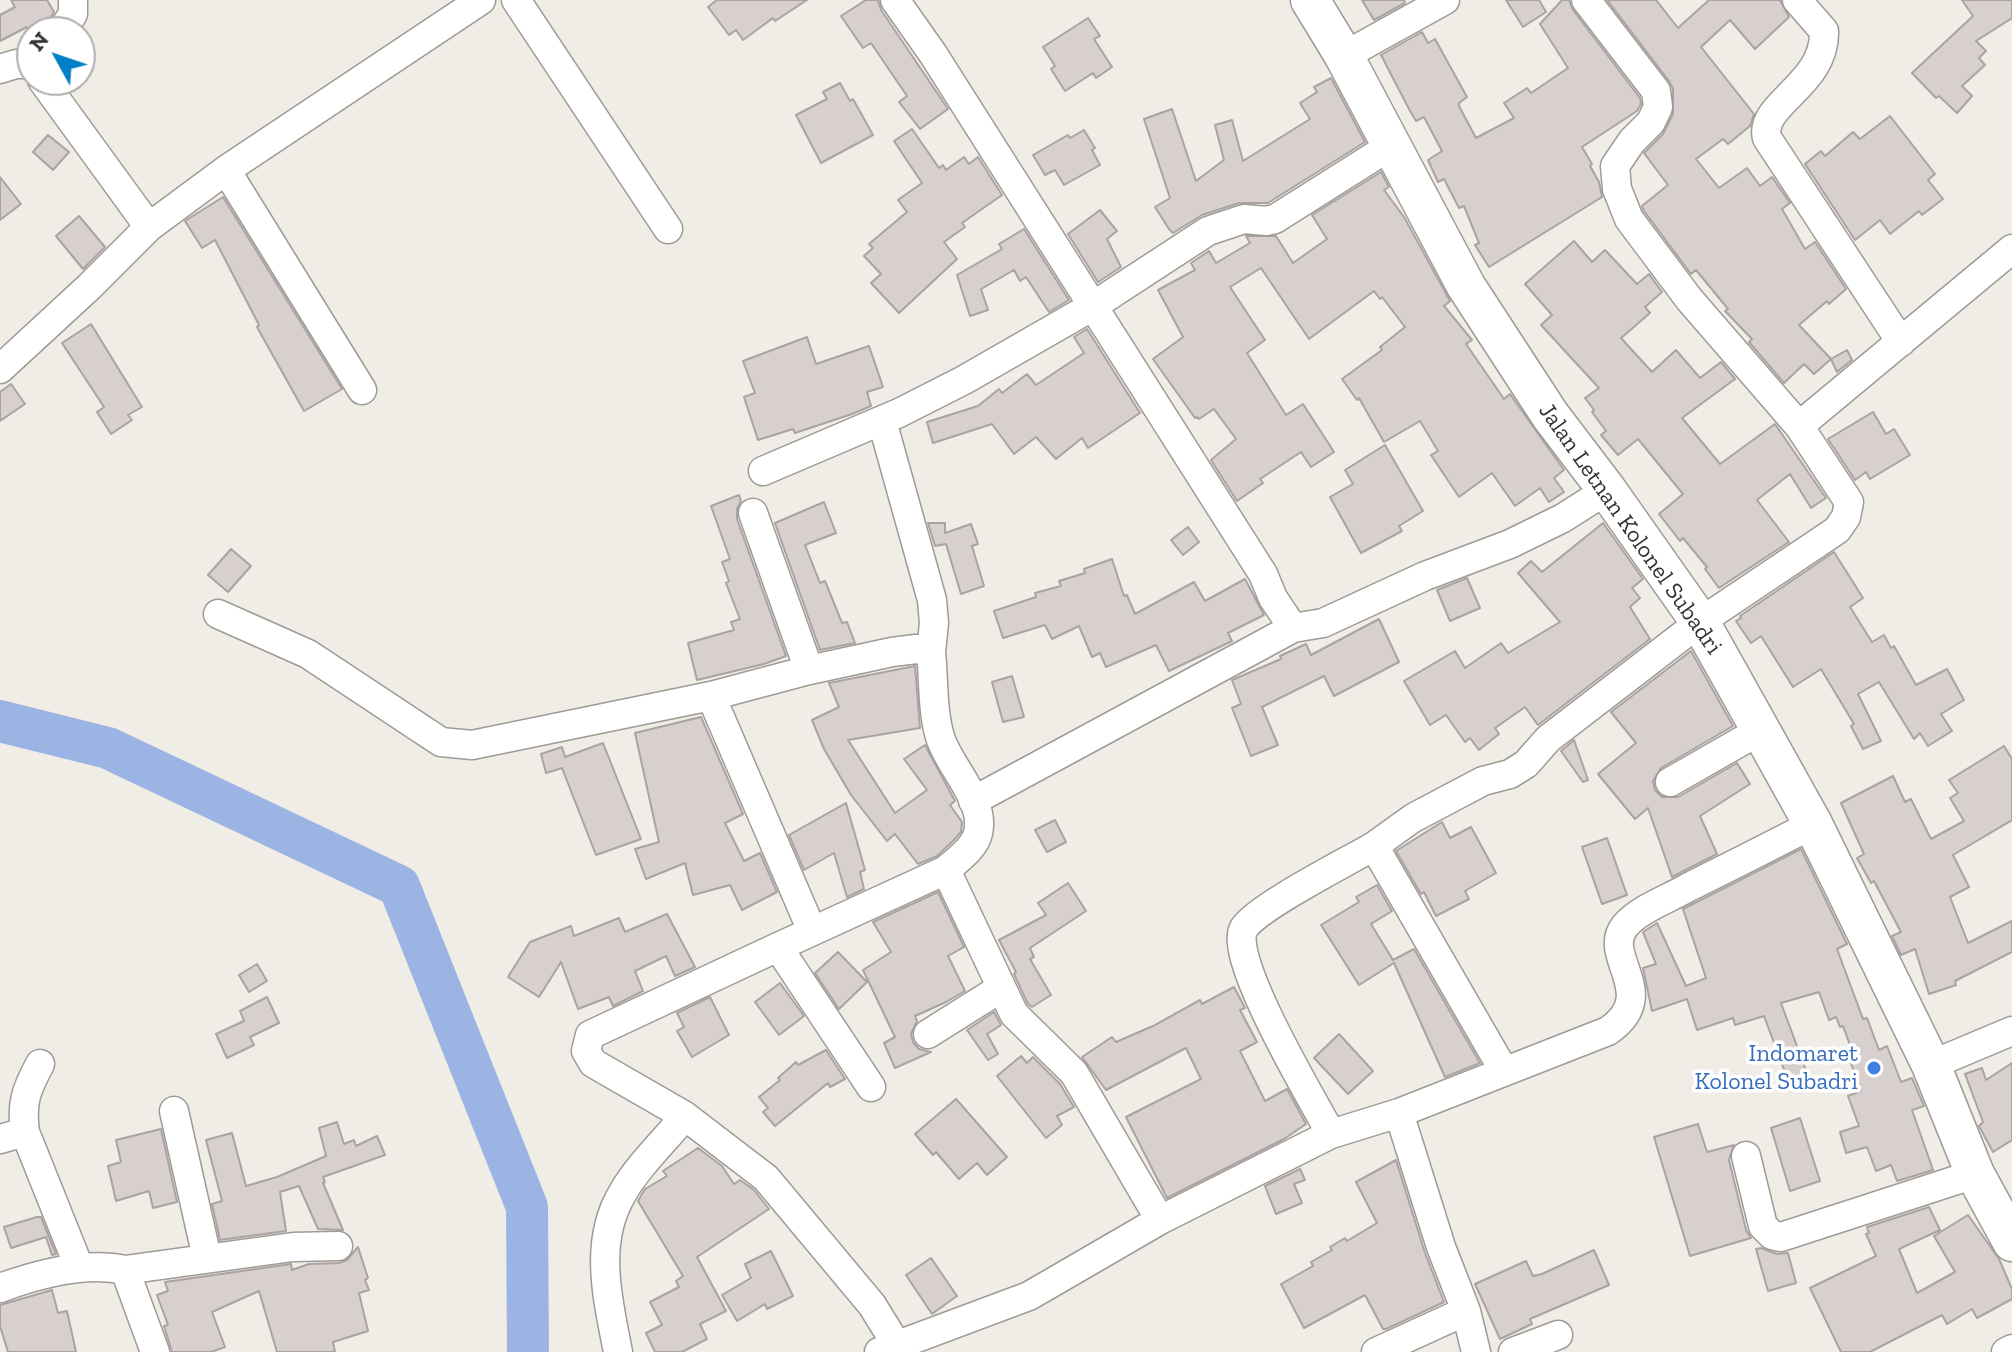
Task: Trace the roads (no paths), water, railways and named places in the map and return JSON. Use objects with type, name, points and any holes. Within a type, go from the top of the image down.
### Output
[{"type":"main road","name":"Jalan Letnan Kolonel Subadri","points":[[1310,0],[1344,56],[1466,286],[1550,415],[1700,622],[1813,824],[1931,1065],[1975,1174],[2012,1242]]},
{"type":"street","points":[[0,369],[149,227],[226,170],[481,0]]},
{"type":"street","points":[[516,0],[668,229]]},
{"type":"street","points":[[895,0],[933,54],[1263,574],[1273,598],[1293,628]]},
{"type":"street","points":[[1344,56],[1445,0]]},
{"type":"street","points":[[1331,1134],[1275,1030],[1248,972],[1241,945],[1243,929],[1263,911],[1374,846],[1426,811],[1483,781],[1510,774],[1526,764],[1548,739],[1700,622],[1843,523],[1849,502],[1799,426],[1689,299],[1629,219],[1617,189],[1615,166],[1632,141],[1651,122],[1658,107],[1656,91],[1586,0]]},
{"type":"street","points":[[1797,0],[1824,31],[1823,54],[1807,79],[1769,116],[1765,128],[1767,138],[1901,342]]},
{"type":"street","points":[[54,96],[149,227]]},
{"type":"street","points":[[763,471],[882,421],[964,380],[1093,306],[1208,231],[1244,219],[1275,219],[1392,145]]},
{"type":"street","points":[[226,170],[362,390]]},
{"type":"street","points":[[1799,426],[2012,249]]},
{"type":"street","points":[[882,421],[932,600],[934,705],[940,739],[973,801],[978,835],[967,851],[946,870],[590,1035],[586,1051],[593,1063],[685,1116],[766,1178],[872,1305],[892,1350],[1029,1296],[1160,1220],[1331,1134],[1399,1113],[1608,1031],[1626,1016],[1630,1005],[1630,986],[1619,947],[1625,925],[1662,901],[1813,824]]},
{"type":"street","points":[[973,801],[1293,628],[1334,619],[1425,576],[1510,544],[1563,518],[1607,490]]},
{"type":"street","points":[[753,513],[809,670]]},
{"type":"street","points":[[218,614],[308,654],[441,742],[472,745],[711,696],[892,652],[916,649],[931,652]]},
{"type":"street","points":[[711,696],[812,931]]},
{"type":"street","points":[[1670,782],[1761,730]]},
{"type":"street","points":[[1374,846],[1504,1071]]},
{"type":"street","points":[[946,870],[1014,1014],[1074,1073],[1160,1220]]},
{"type":"street","points":[[778,947],[871,1087]]},
{"type":"street","points":[[928,1034],[1001,988]]},
{"type":"street","points":[[1931,1065],[2012,1031]]},
{"type":"street","points":[[40,1064],[28,1087],[12,1135],[79,1267]]},
{"type":"street","points":[[174,1111],[207,1258]]},
{"type":"street","points":[[1399,1113],[1441,1247],[1466,1311],[1476,1352]]},
{"type":"street","points":[[618,1352],[605,1281],[607,1231],[622,1193],[685,1116]]},
{"type":"street","points":[[1746,1156],[1763,1226],[1772,1235],[1781,1237],[1975,1174]]},
{"type":"street","points":[[0,1288],[79,1267],[102,1265],[125,1270],[293,1247],[338,1246]]},
{"type":"street","points":[[125,1270],[155,1352]]},
{"type":"street","points":[[1376,1352],[1466,1311]]},
{"type":"street","points":[[1513,1352],[1558,1335]]},
{"type":"street","points":[[2006,1352],[2012,1349]]},
{"type":"waterway","points":[[0,721],[108,748],[399,886],[527,1207],[528,1352]]},
{"type":"place","name":"Indomaret Kolonel Subadri","points":[[1874,1068]]}]
